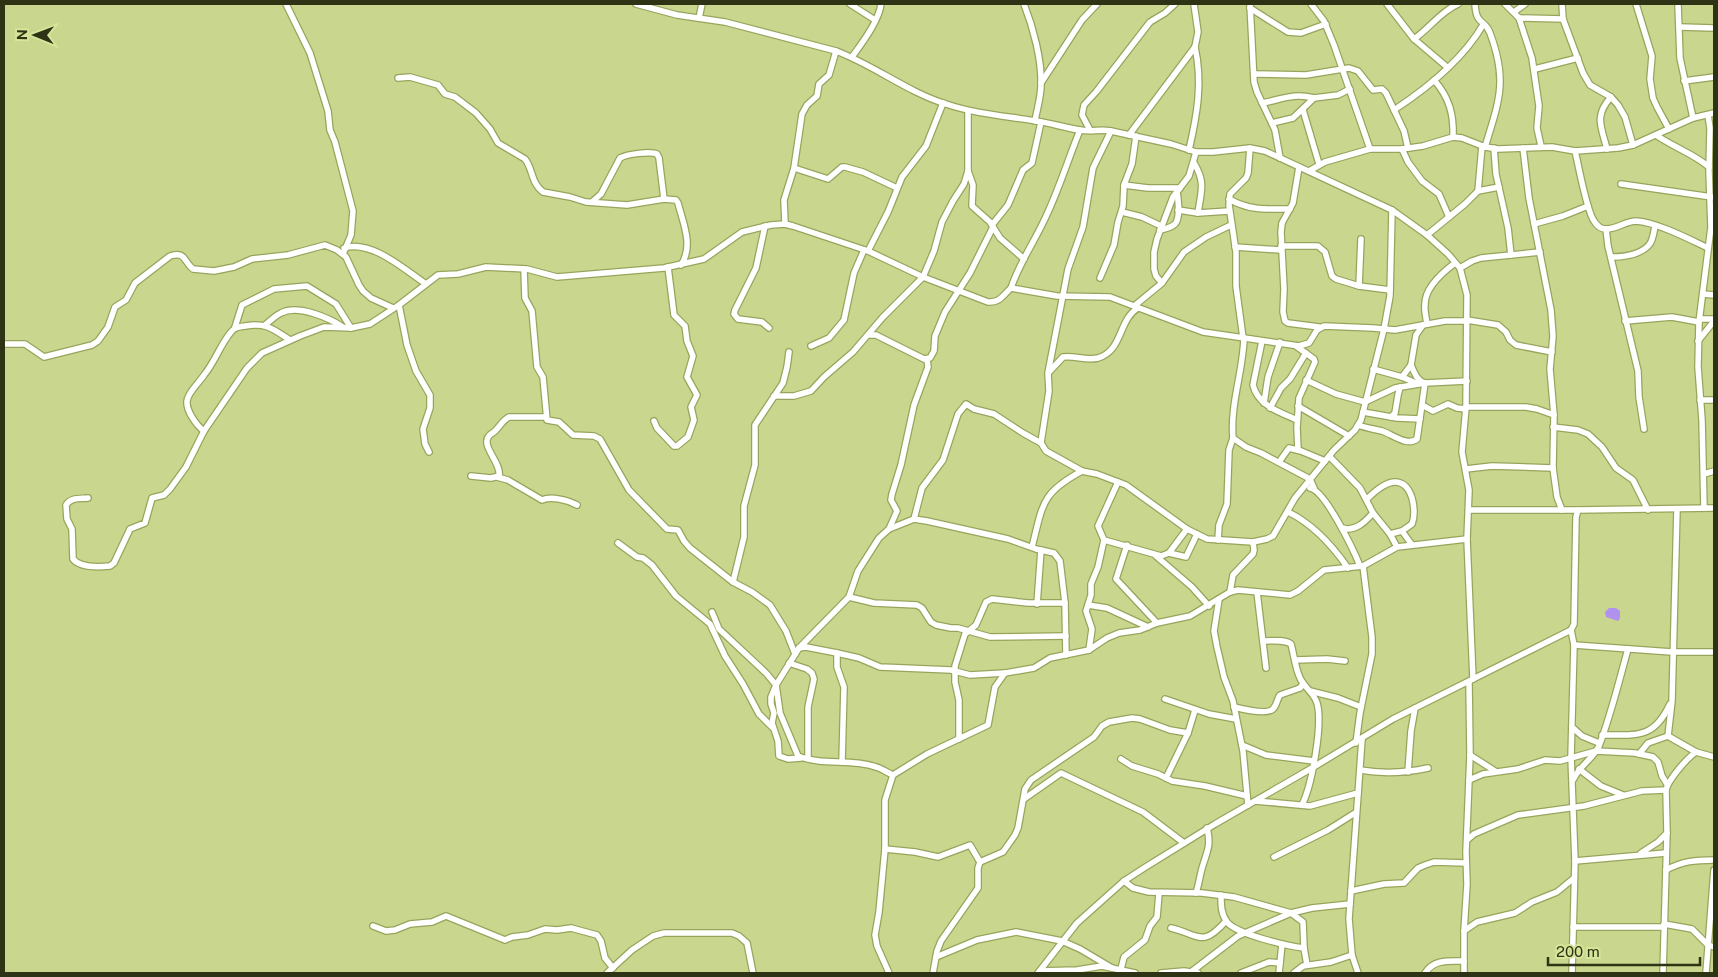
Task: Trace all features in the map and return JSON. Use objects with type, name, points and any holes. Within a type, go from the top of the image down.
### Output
[{"type":"street","points":[[286,4],[310,53],[328,111],[330,130],[335,142],[353,211],[351,235],[342,250]]},
{"type":"street","points":[[636,4],[677,15],[725,22],[852,57],[889,78],[944,104],[991,116],[1038,121],[1080,130],[1111,131],[1193,151],[1213,152],[1250,148],[1265,151],[1392,210],[1427,235],[1448,254],[1458,266],[1467,295],[1467,381],[1462,452],[1469,490],[1467,539],[1471,681],[1466,863],[1468,884],[1464,931],[1464,973]]},
{"type":"street","points":[[699,18],[702,4]]},
{"type":"street","points":[[850,4],[875,20]]},
{"type":"street","points":[[852,57],[865,39],[880,11],[881,4]]},
{"type":"street","points":[[927,359],[932,354],[935,336],[945,312],[970,273],[993,226],[1008,204],[1023,170],[1032,164],[1041,83],[1034,31],[1024,4]]},
{"type":"street","points":[[1041,83],[1082,20],[1097,4]]},
{"type":"street","points":[[1090,130],[1082,115],[1084,104],[1150,22],[1165,13],[1174,4]]},
{"type":"street","points":[[1194,4],[1198,32],[1195,47],[1199,64],[1200,93],[1193,151],[1194,163],[1203,185],[1198,213]]},
{"type":"street","points":[[1311,4],[1326,24],[1370,149]]},
{"type":"street","points":[[1387,4],[1414,39],[1447,67]]},
{"type":"street","points":[[1444,4],[1451,7]]},
{"type":"street","points":[[1414,39],[1424,32],[1441,14],[1458,4]]},
{"type":"street","points":[[1427,235],[1466,204],[1478,191],[1484,147],[1498,104],[1501,77],[1500,64],[1490,32],[1476,15],[1475,4]]},
{"type":"street","points":[[1505,4],[1519,18],[1534,69],[1539,112],[1538,136],[1541,146]]},
{"type":"street","points":[[1514,12],[1525,4]]},
{"type":"street","points":[[1562,4],[1563,19],[1587,82],[1611,97],[1618,105],[1625,117],[1633,145]]},
{"type":"street","points":[[1636,4],[1652,56],[1650,79],[1653,98],[1669,129]]},
{"type":"street","points":[[1678,4],[1680,58],[1693,118]]},
{"type":"street","points":[[1250,6],[1288,32],[1301,33],[1326,24]]},
{"type":"street","points":[[1250,6],[1254,74],[1257,92],[1275,130],[1280,158]]},
{"type":"street","points":[[1519,18],[1563,19]]},
{"type":"street","points":[[1394,110],[1422,91],[1460,56],[1483,25]]},
{"type":"street","points":[[1680,27],[1714,28]]},
{"type":"street","points":[[1129,135],[1195,47]]},
{"type":"street","points":[[785,224],[784,196],[794,168],[802,114],[804,108],[817,96],[819,84],[829,75],[836,52]]},
{"type":"street","points":[[1534,69],[1578,58]]},
{"type":"street","points":[[1254,74],[1306,75],[1342,68],[1353,69],[1358,71],[1373,90],[1385,90],[1404,131],[1408,162],[1422,181],[1439,194],[1449,216]]},
{"type":"street","points":[[398,78],[410,77],[436,84],[445,94],[456,97],[476,113],[490,129],[498,143],[527,161],[532,178],[541,192],[570,197],[583,202],[627,204],[673,199],[678,203],[687,242],[686,258],[681,265]]},
{"type":"street","points":[[1684,81],[1714,77]]},
{"type":"street","points":[[1434,80],[1443,90],[1452,111],[1454,123],[1453,137]]},
{"type":"street","points":[[1262,103],[1300,94],[1314,98],[1338,94],[1350,89]]},
{"type":"street","points":[[1607,149],[1601,127],[1601,111],[1602,106],[1611,97]]},
{"type":"street","points":[[1272,123],[1293,118],[1314,98]]},
{"type":"street","points":[[811,346],[829,338],[844,320],[854,273],[888,212],[905,172],[926,146],[944,104]]},
{"type":"street","points":[[774,396],[794,396],[810,392],[870,335],[883,318],[923,277],[934,250],[942,222],[952,201],[964,184],[968,171],[968,110]]},
{"type":"street","points":[[1303,110],[1319,164]]},
{"type":"street","points":[[1309,171],[1319,164],[1370,149],[1428,145],[1453,137],[1462,138],[1484,147],[1494,148],[1552,146],[1575,151],[1607,149],[1633,145],[1693,118],[1711,114],[1709,169],[1712,197],[1711,227],[1698,341],[1704,508]]},
{"type":"street","points":[[88,498],[74,499],[66,505],[66,514],[72,529],[73,559],[75,563],[82,565],[110,566],[114,562],[130,529],[145,523],[152,498],[164,495],[170,489],[186,467],[204,431],[247,368],[266,350],[324,327],[348,328],[370,324],[399,305],[438,275],[458,274],[482,267],[524,269],[557,277],[668,267],[704,259],[742,232],[765,226],[785,224],[866,250],[923,277],[995,303],[1011,288],[1016,272],[1048,212],[1080,130]]},
{"type":"street","points":[[1041,443],[1049,391],[1048,373],[1068,269],[1083,227],[1093,168],[1111,131]]},
{"type":"street","points":[[1656,135],[1675,148],[1697,158],[1709,169],[1714,177]]},
{"type":"street","points":[[1100,278],[1112,252],[1122,212],[1124,185],[1132,164],[1136,136]]},
{"type":"street","points":[[1218,540],[1219,525],[1227,504],[1229,450],[1233,438],[1235,397],[1243,358],[1243,338],[1236,286],[1235,247],[1229,199],[1233,189],[1246,178],[1250,148]]},
{"type":"street","points":[[1494,148],[1511,255]]},
{"type":"street","points":[[1523,148],[1526,180],[1551,310],[1553,336],[1550,369],[1554,415],[1553,468],[1557,498],[1562,510]]},
{"type":"street","points":[[1575,151],[1588,206],[1596,225],[1606,229],[1637,221],[1655,226],[1708,248]]},
{"type":"street","points":[[591,202],[601,194],[620,158],[626,155],[650,152],[657,154],[659,158],[664,199]]},
{"type":"street","points":[[1162,283],[1156,276],[1154,269],[1154,252],[1160,228],[1173,197],[1189,176],[1194,163]]},
{"type":"street","points":[[794,168],[828,178],[842,167],[845,167],[863,172],[897,188]]},
{"type":"street","points":[[1299,167],[1293,203],[1282,223],[1281,248],[1284,289],[1282,312],[1285,320],[1319,328],[1324,326],[1395,330],[1455,320],[1467,321],[1498,325],[1516,345],[1552,352]]},
{"type":"street","points":[[968,171],[973,185],[972,206],[993,226],[1000,238],[1024,258]]},
{"type":"street","points":[[1621,184],[1712,197]]},
{"type":"street","points":[[1124,185],[1179,190]]},
{"type":"street","points":[[1478,191],[1499,187]]},
{"type":"street","points":[[1122,212],[1142,217],[1160,228],[1175,224],[1179,190]]},
{"type":"street","points":[[1229,199],[1239,205],[1252,209],[1290,209]]},
{"type":"street","points":[[1534,224],[1563,216],[1588,206]]},
{"type":"street","points":[[1178,210],[1198,213],[1229,211]]},
{"type":"street","points":[[914,519],[922,488],[943,460],[958,414],[966,404],[976,410],[994,414],[1041,443],[1046,451],[1082,471],[1118,482],[1135,490],[1187,529],[1207,539],[1253,542],[1273,536],[1288,512],[1294,498],[1358,425],[1384,329],[1390,290],[1392,210]]},
{"type":"street","points":[[1048,373],[1063,357],[1092,359],[1106,354],[1117,344],[1130,315],[1136,307],[1162,283],[1184,252],[1206,237],[1231,225]]},
{"type":"street","points":[[765,226],[756,268],[734,312],[737,318],[762,322],[769,328]]},
{"type":"street","points":[[1611,257],[1630,256],[1646,247],[1650,243],[1655,226]]},
{"type":"street","points":[[1606,229],[1625,321],[1638,371],[1640,410],[1644,429]]},
{"type":"street","points":[[1360,286],[1361,239]]},
{"type":"street","points":[[4,344],[25,344],[44,357],[94,344],[101,338],[108,327],[115,308],[126,300],[135,283],[172,255],[181,255],[193,269],[214,272],[252,259],[288,255],[320,246],[329,246],[342,250],[357,245],[377,252],[426,284]]},
{"type":"street","points":[[1235,247],[1281,248],[1318,246],[1324,252],[1332,276],[1336,279],[1360,286],[1390,290]]},
{"type":"street","points":[[342,250],[363,291],[371,298],[393,308]]},
{"type":"street","points":[[1402,377],[1411,365],[1416,336],[1425,324],[1424,302],[1426,295],[1438,278],[1458,266],[1481,258],[1540,252]]},
{"type":"street","points":[[654,421],[657,428],[674,446],[677,446],[688,437],[694,420],[691,406],[697,395],[687,377],[694,356],[687,341],[685,326],[674,315],[668,267]]},
{"type":"street","points":[[524,269],[525,295],[532,311],[537,367],[543,377],[546,417],[550,422],[559,422],[573,435],[594,436],[600,440],[629,490],[667,529],[678,530],[690,548],[733,582],[757,595],[774,609],[795,654]]},
{"type":"street","points":[[204,431],[199,427],[191,413],[188,406],[188,398],[204,376],[226,337],[235,328],[242,305],[274,290],[307,286],[336,304],[348,328]]},
{"type":"street","points":[[1011,288],[1063,296],[1110,297],[1203,332],[1262,341],[1305,345],[1309,343],[1319,328]]},
{"type":"street","points":[[1703,294],[1714,295]]},
{"type":"street","points":[[399,305],[407,345],[415,368],[430,395],[430,408],[423,429],[425,444],[429,452]]},
{"type":"street","points":[[265,325],[281,313],[294,310],[329,318],[348,328]]},
{"type":"street","points":[[1625,321],[1672,317],[1699,321],[1714,320]]},
{"type":"street","points":[[1698,341],[1714,320]]},
{"type":"street","points":[[235,328],[255,324],[265,325],[290,340]]},
{"type":"street","points":[[870,335],[876,335],[927,359]]},
{"type":"street","points":[[1262,341],[1253,385],[1254,390],[1270,408],[1297,420]]},
{"type":"street","points":[[1264,403],[1268,377],[1280,342]]},
{"type":"street","points":[[1294,345],[1314,359],[1299,398],[1297,420],[1298,450]]},
{"type":"street","points":[[733,582],[744,537],[744,506],[755,465],[755,425],[783,383],[788,367],[789,352]]},
{"type":"street","points":[[1270,408],[1281,388],[1290,379],[1306,354]]},
{"type":"street","points":[[772,727],[774,713],[771,699],[776,685],[799,648],[849,597],[854,588],[858,571],[879,538],[889,528],[897,511],[892,500],[892,494],[901,465],[915,404],[928,367],[927,359]]},
{"type":"street","points":[[1358,425],[1383,431],[1402,440],[1414,441],[1417,439],[1422,405],[1422,384],[1411,365]]},
{"type":"street","points":[[1373,369],[1422,384]]},
{"type":"street","points":[[1306,380],[1336,394],[1365,402],[1388,390],[1400,387],[1467,381]]},
{"type":"street","points":[[1394,416],[1400,387]]},
{"type":"street","points":[[1700,400],[1714,400]]},
{"type":"street","points":[[1422,405],[1433,410],[1448,404],[1457,408],[1526,407],[1554,415]]},
{"type":"street","points":[[1298,406],[1349,436]]},
{"type":"street","points":[[1362,412],[1420,419]]},
{"type":"street","points":[[497,477],[499,476],[500,469],[491,454],[487,440],[488,436],[507,418],[546,417]]},
{"type":"street","points":[[1553,427],[1578,430],[1588,434],[1602,447],[1616,468],[1633,480],[1648,510]]},
{"type":"street","points":[[1233,438],[1246,447],[1310,478],[1314,488],[1342,528],[1361,566],[1372,637],[1369,673],[1361,707],[1356,743]]},
{"type":"street","points":[[1279,462],[1287,450],[1291,448],[1327,459],[1360,488],[1373,513],[1390,534],[1397,548]]},
{"type":"street","points":[[1466,469],[1478,466],[1553,468]]},
{"type":"street","points":[[1032,547],[1041,510],[1047,497],[1056,488],[1082,471]]},
{"type":"street","points":[[1704,474],[1714,471]]},
{"type":"street","points":[[471,476],[497,477],[508,480],[541,500],[548,498],[577,505]]},
{"type":"street","points":[[1089,650],[1092,629],[1087,614],[1088,604],[1092,581],[1098,567],[1104,540],[1098,526],[1118,482]]},
{"type":"street","points":[[1367,499],[1384,485],[1395,482],[1402,484],[1408,490],[1415,512],[1412,524],[1402,531],[1390,534]]},
{"type":"street","points":[[1303,489],[1314,488]]},
{"type":"street","points":[[1468,510],[1714,508]]},
{"type":"street","points":[[1668,736],[1672,701],[1677,509]]},
{"type":"street","points":[[1039,972],[1077,923],[1124,881],[1208,828],[1415,708],[1571,630],[1574,624],[1576,517],[1578,510]]},
{"type":"street","points":[[1288,512],[1316,529],[1348,568]]},
{"type":"street","points":[[1342,528],[1351,529],[1358,526],[1365,522],[1373,513]]},
{"type":"street","points":[[889,528],[914,519],[1008,538],[1054,553],[1058,556],[1061,567],[1065,603],[1066,655]]},
{"type":"street","points":[[1104,540],[1161,556],[1169,553],[1187,529]]},
{"type":"street","points":[[1402,531],[1412,545]]},
{"type":"street","points":[[1169,553],[1186,557],[1197,534]]},
{"type":"street","points":[[799,648],[806,647],[859,658],[880,667],[955,671],[970,675],[1005,673],[1034,668],[1050,658],[1089,650],[1106,638],[1157,623],[1190,616],[1230,592],[1238,590],[1290,595],[1298,591],[1324,570],[1361,566],[1397,548],[1467,539]]},
{"type":"street","points":[[1230,592],[1233,575],[1253,554],[1253,542]]},
{"type":"street","points":[[618,543],[637,557],[643,558],[652,564],[676,596],[710,624],[724,656],[744,684],[759,714],[772,727],[778,741],[780,757],[805,758],[876,767],[892,775]]},
{"type":"street","points":[[1127,545],[1116,579],[1157,623]]},
{"type":"street","points":[[1037,604],[1041,550]]},
{"type":"street","points":[[1155,554],[1192,587],[1209,606]]},
{"type":"street","points":[[1257,592],[1266,668]]},
{"type":"street","points":[[849,597],[874,603],[917,605],[922,608],[933,624],[968,630],[995,638],[1066,636]]},
{"type":"street","points":[[1219,599],[1214,631],[1215,639],[1224,677],[1231,692],[1242,745],[1248,805]]},
{"type":"street","points":[[959,739],[959,700],[955,682],[955,671],[964,636],[968,630],[973,629],[976,625],[984,603],[990,600],[1037,604],[1065,603]]},
{"type":"street","points":[[1088,604],[1107,608],[1148,626]]},
{"type":"street","points":[[712,612],[719,629],[766,673],[776,685],[782,718],[796,754],[805,758]]},
{"type":"street","points":[[1571,630],[1574,645],[1572,808],[1575,861],[1572,973]]},
{"type":"street","points":[[1263,641],[1289,643],[1299,676],[1317,703],[1319,723],[1314,761],[1308,792],[1302,805]]},
{"type":"street","points":[[1574,645],[1672,652],[1714,652]]},
{"type":"street","points":[[1572,784],[1579,769],[1596,751],[1613,703],[1628,648]]},
{"type":"street","points":[[837,653],[837,666],[844,687],[842,762]]},
{"type":"street","points":[[1295,660],[1327,658],[1345,661]]},
{"type":"street","points":[[789,664],[807,669],[814,678],[808,707],[805,758]]},
{"type":"street","points":[[889,973],[877,946],[875,935],[885,849],[885,800],[892,775],[927,754],[989,723],[995,687],[1005,673]]},
{"type":"street","points":[[1234,707],[1252,711],[1270,711],[1274,709],[1280,694],[1300,688],[1303,684]]},
{"type":"street","points":[[1310,691],[1361,707]]},
{"type":"street","points":[[1164,698],[1195,710],[1236,719]]},
{"type":"street","points":[[1602,735],[1633,734],[1650,730],[1657,726],[1664,717],[1672,701]]},
{"type":"street","points":[[1408,772],[1415,708]]},
{"type":"street","points":[[1166,778],[1188,733],[1195,710]]},
{"type":"street","points":[[980,862],[1000,854],[1006,849],[1017,831],[1027,784],[1094,737],[1102,726],[1110,722],[1132,718],[1170,730],[1188,733]]},
{"type":"street","points":[[1572,727],[1582,736],[1599,743]]},
{"type":"street","points":[[1638,754],[1648,743],[1668,736],[1696,752],[1714,757]]},
{"type":"street","points":[[1358,973],[1352,955],[1349,919],[1355,813],[1362,739]]},
{"type":"street","points":[[1242,745],[1252,751],[1266,755],[1314,761]]},
{"type":"street","points":[[1469,780],[1495,771],[1518,769],[1545,760],[1560,761],[1596,751],[1638,754],[1655,758],[1667,787],[1663,973]]},
{"type":"street","points":[[1467,840],[1474,834],[1518,815],[1572,808],[1642,790],[1667,787],[1687,760],[1696,752]]},
{"type":"street","points":[[1470,755],[1495,771]]},
{"type":"street","points":[[1121,759],[1132,766],[1179,782],[1247,796]]},
{"type":"street","points":[[1056,762],[1062,773],[1143,812],[1184,843]]},
{"type":"street","points":[[1360,770],[1384,773],[1408,772],[1428,768]]},
{"type":"street","points":[[1579,769],[1601,786],[1623,795]]},
{"type":"street","points":[[1024,799],[1062,773]]},
{"type":"street","points":[[1255,801],[1310,806],[1358,793]]},
{"type":"street","points":[[1274,857],[1328,830],[1355,813]]},
{"type":"street","points":[[1196,893],[1208,852],[1210,840],[1208,828]]},
{"type":"street","points":[[1640,854],[1658,842],[1667,833]]},
{"type":"street","points":[[885,849],[915,852],[938,857],[970,845],[980,862],[978,868],[978,888],[941,941],[933,973]]},
{"type":"street","points":[[1575,861],[1666,853]]},
{"type":"street","points":[[1666,870],[1679,863],[1714,860]]},
{"type":"street","points":[[1351,891],[1384,884],[1404,883],[1418,868],[1434,862],[1466,863]]},
{"type":"street","points":[[1706,973],[1714,870]]},
{"type":"street","points":[[1464,931],[1477,922],[1515,913],[1532,902],[1557,892],[1574,878]]},
{"type":"street","points":[[1124,881],[1133,888],[1159,893],[1234,896],[1291,913],[1303,922],[1307,965]]},
{"type":"street","points":[[1121,969],[1124,958],[1145,940],[1150,926],[1157,917],[1159,893]]},
{"type":"street","points":[[1220,895],[1223,915],[1231,926],[1282,944],[1304,948]]},
{"type":"street","points":[[1191,972],[1232,940],[1291,913],[1312,908],[1350,904]]},
{"type":"street","points":[[373,926],[386,931],[395,930],[410,924],[434,922],[446,916],[504,940],[545,929],[571,928],[597,935],[601,941],[605,958],[613,968]]},
{"type":"street","points":[[1171,928],[1206,938],[1216,932],[1226,921]]},
{"type":"street","points":[[1573,927],[1664,925],[1692,929],[1708,945],[1714,947]]},
{"type":"street","points":[[936,957],[976,940],[1011,932],[1062,941],[1088,953],[1112,968]]},
{"type":"street","points":[[607,973],[632,950],[648,939],[658,935],[732,933],[747,943],[753,973]]},
{"type":"street","points":[[1279,973],[1282,944]]},
{"type":"street","points":[[1294,973],[1307,965],[1331,962],[1352,955]]},
{"type":"street","points":[[1425,973],[1428,968],[1437,962],[1464,961]]},
{"type":"street","points":[[1241,973],[1269,962],[1280,963]]},
{"type":"street","points":[[1039,972],[1076,970],[1102,966],[1135,973]]},
{"type":"street","points":[[1162,973],[1198,973]]},
{"type":"shaded area","points":[[1609,608],[1616,608],[1620,611],[1618,621],[1606,617],[1605,612]]}]
